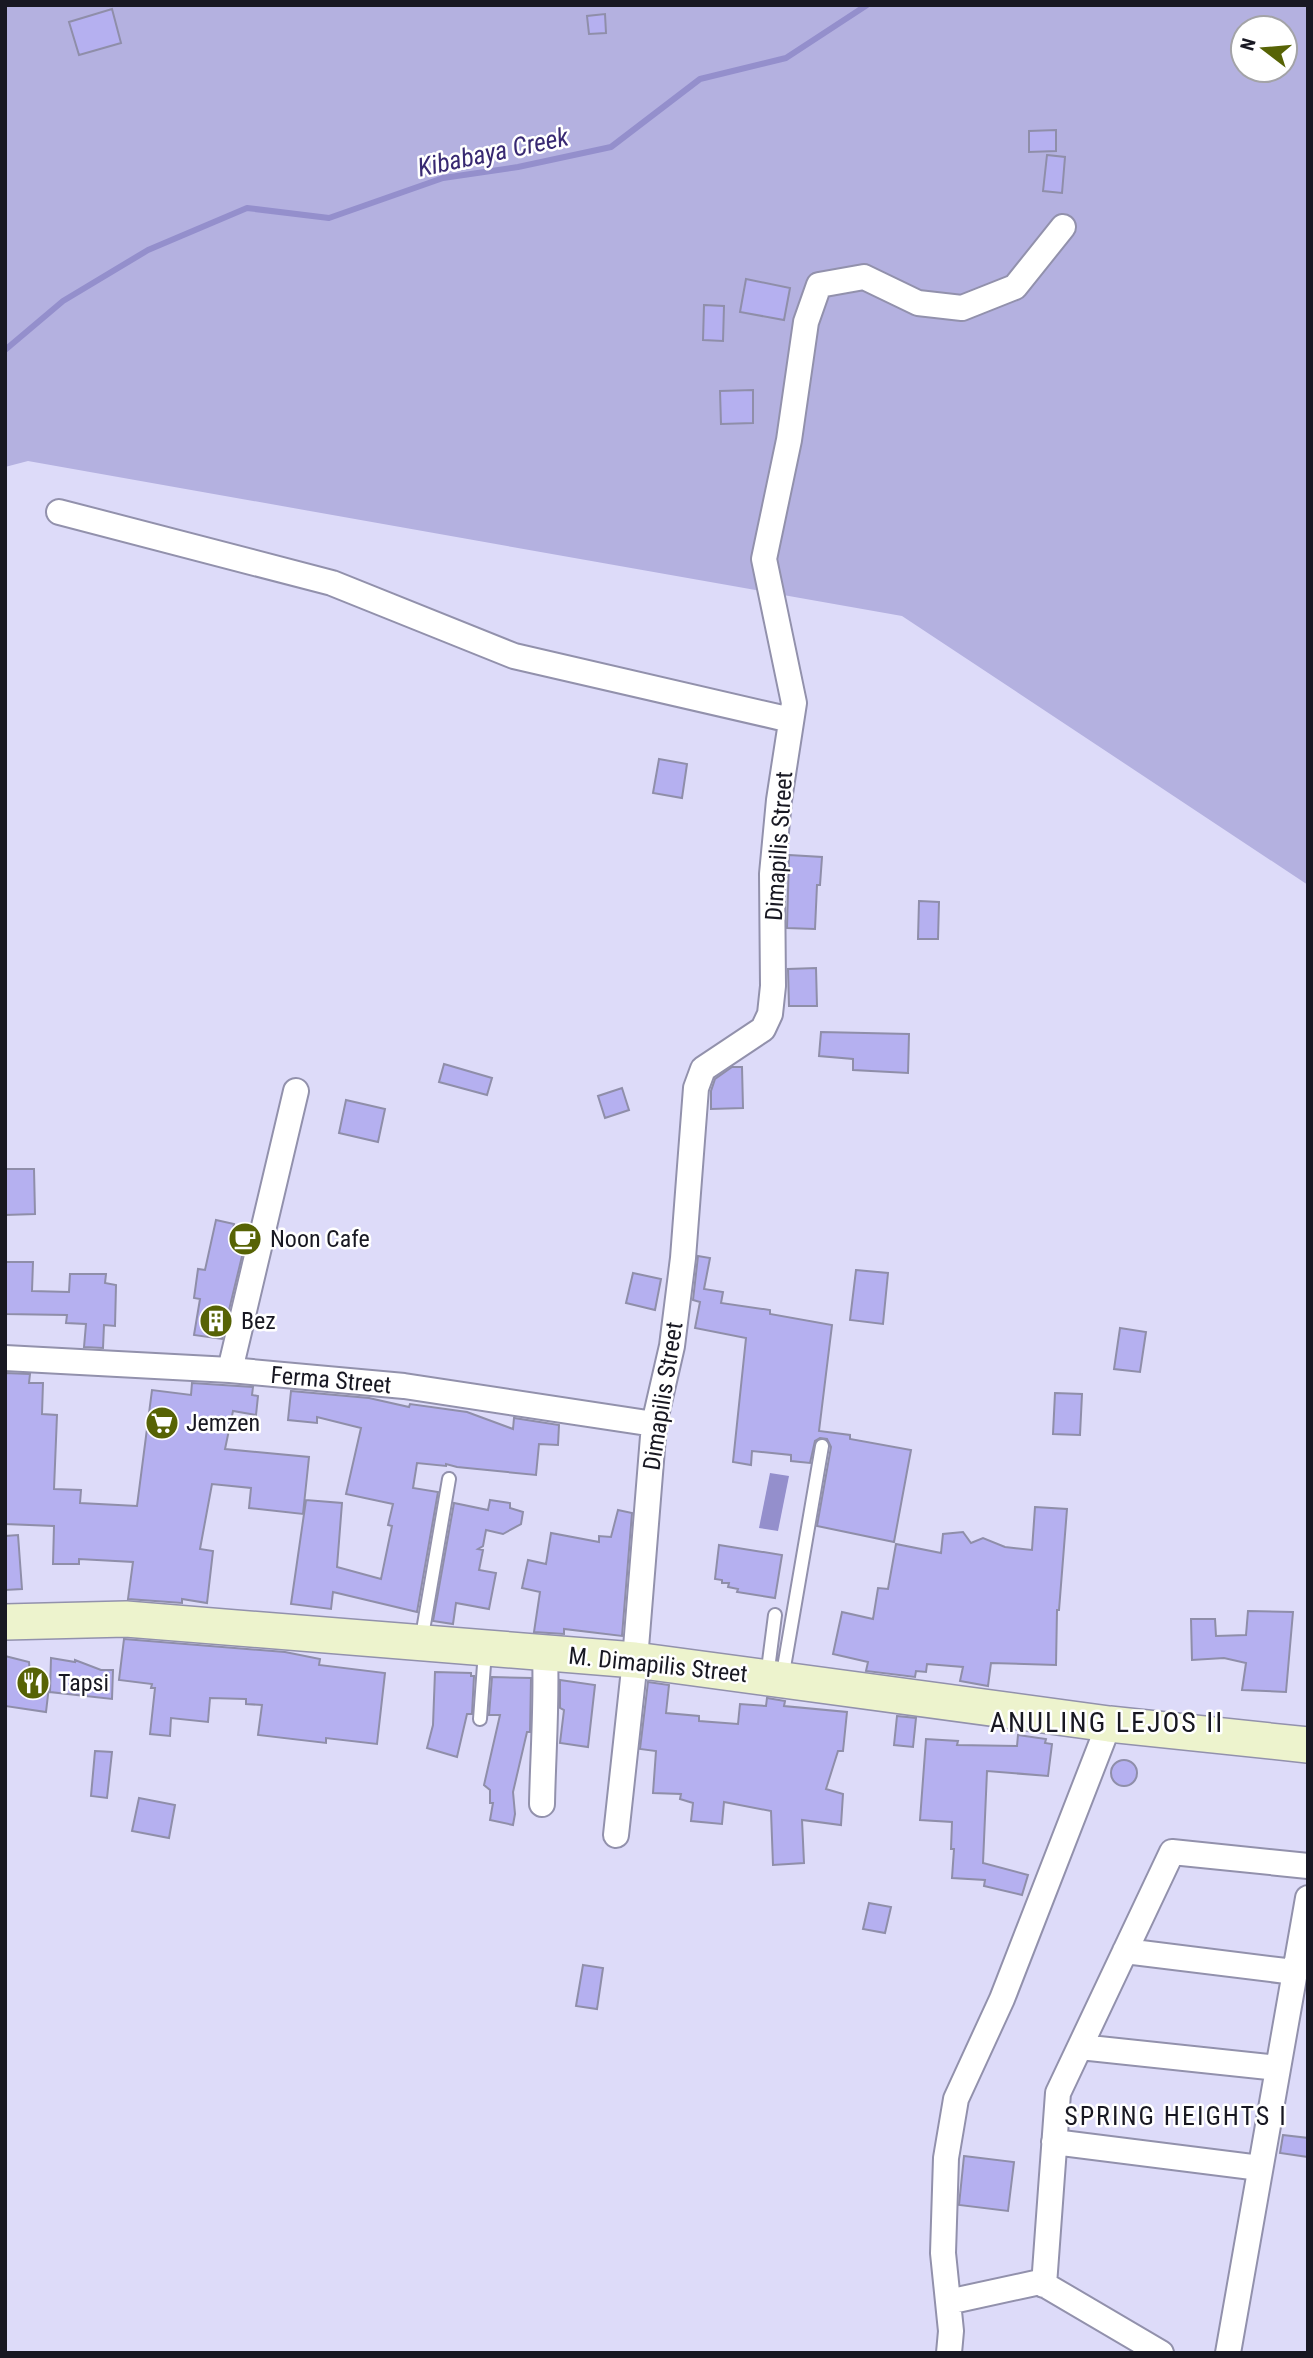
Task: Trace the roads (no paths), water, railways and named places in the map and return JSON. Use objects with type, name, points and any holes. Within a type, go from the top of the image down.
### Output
[{"type":"main road","name":"M. Dimapilis Street","points":[[5,1622],[126,1619],[635,1660],[1109,1724],[1308,1745]]},
{"type":"street","name":"Dimapilis Street","points":[[616,1835],[635,1660],[653,1424],[673,1346],[696,1088],[703,1069],[763,1029],[770,1014],[773,986],[772,874],[779,800],[794,703],[764,559],[789,440],[806,322],[820,285],[864,277],[918,303],[962,308],[1015,287],[1063,227]]},
{"type":"street","points":[[59,512],[332,583],[514,656],[791,720]]},
{"type":"street","points":[[230,1370],[296,1091]]},
{"type":"street","name":"Ferma Street","points":[[5,1358],[230,1370],[404,1386],[653,1424]]},
{"type":"street","points":[[542,1804],[547,1704],[545,1653]]},
{"type":"street","points":[[948,2353],[951,2331],[943,2253],[946,2158],[956,2099],[1002,1999],[1109,1724]]},
{"type":"street","points":[[1044,2285],[1058,2093],[1172,1852],[1308,1866]]},
{"type":"street","points":[[1227,2353],[1308,1898]]},
{"type":"street","points":[[1125,1951],[1294,1972]]},
{"type":"street","points":[[1080,2047],[1278,2068]]},
{"type":"street","points":[[1054,2143],[1260,2168]]},
{"type":"street","points":[[948,2302],[1040,2283],[1161,2353]]},
{"type":"lane","points":[[774,1679],[822,1446]]},
{"type":"lane","points":[[421,1642],[449,1479]]},
{"type":"lane","points":[[774,1679],[775,1615]]},
{"type":"lane","points":[[480,1719],[485,1647]]},
{"type":"waterway","name":"Kibabaya Creek","points":[[5,350],[63,301],[148,250],[247,208],[329,218],[443,178],[518,167],[611,147],[700,79],[786,58],[867,5]]},
{"type":"place","name":"Noon Cafe","points":[[245,1239]]},
{"type":"place","name":"Bez","points":[[216,1321]]},
{"type":"place","name":"Jemzen","points":[[162,1423]]},
{"type":"place","name":"Tapsi","points":[[33,1683]]},
{"type":"district","name":"ANULING LEJOS II","points":[[1107,1722]]},
{"type":"district","name":"SPRING HEIGHTS I","points":[[1176,2116]]}]
